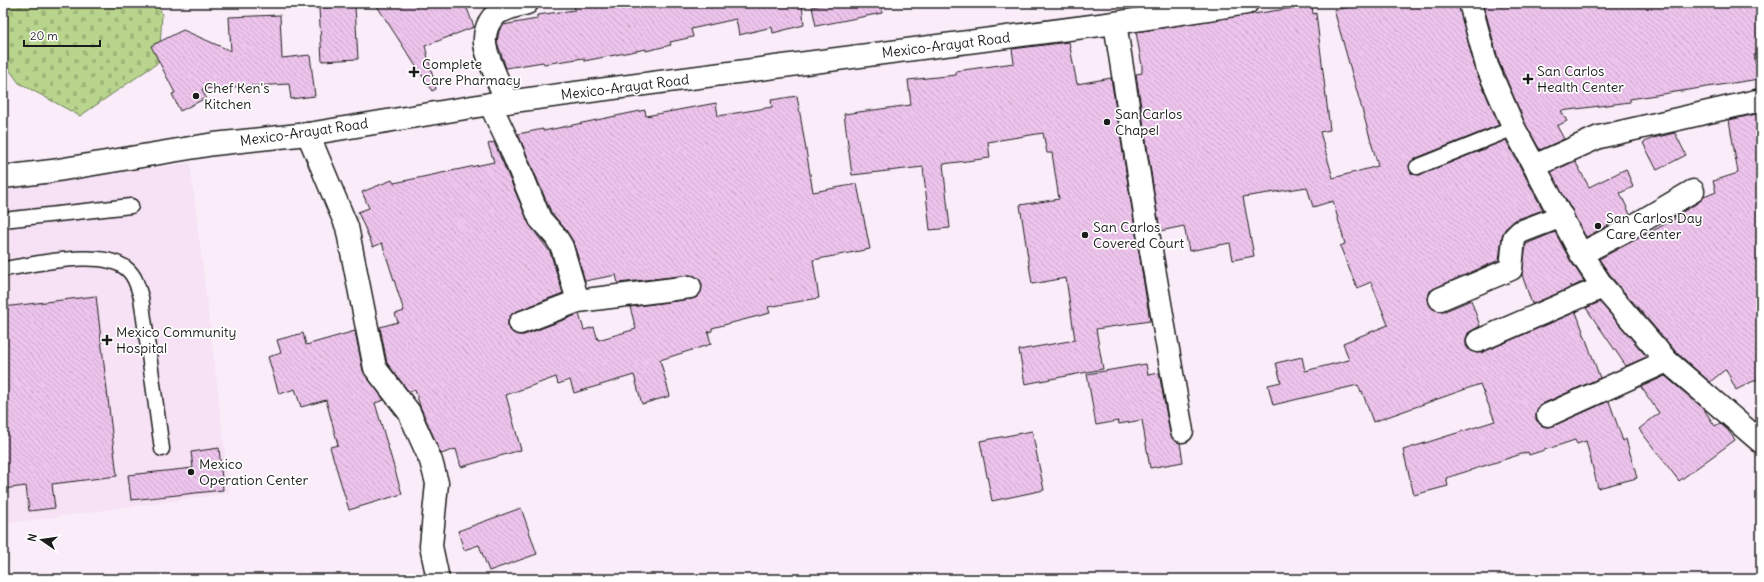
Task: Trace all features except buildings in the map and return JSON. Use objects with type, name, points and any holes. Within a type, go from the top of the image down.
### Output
[{"type":"street","points":[[528,3],[509,8],[496,14],[489,22],[486,30],[485,45],[509,144],[540,219],[556,237],[562,247],[578,301]]},
{"type":"street","name":"Mexico-Arayat Road","points":[[3,177],[52,171],[214,144],[308,134],[499,103],[1115,23],[1247,3]]},
{"type":"street","points":[[1470,3],[1487,66],[1514,128],[1581,254],[1603,287],[1667,361],[1761,442]]},
{"type":"street","points":[[1115,23],[1150,245],[1182,431]]},
{"type":"street","points":[[1534,166],[1599,137],[1761,100]]},
{"type":"street","points":[[308,134],[346,227],[375,368],[409,412],[431,461],[437,483],[431,546],[438,579]]},
{"type":"street","points":[[1581,254],[1693,191]]},
{"type":"street","points":[[1440,299],[1511,269],[1514,238],[1520,232],[1562,216]]},
{"type":"street","points":[[520,323],[578,301],[690,287]]},
{"type":"street","points":[[1478,341],[1603,287]]},
{"type":"street","points":[[1548,415],[1667,361]]},
{"type":"lane","points":[[1417,167],[1514,128]]},
{"type":"lane","points":[[3,220],[131,206]]},
{"type":"lane","points":[[3,269],[85,258],[116,262],[128,270],[136,281],[141,298],[162,449]]},
{"type":"shaded area","name":"Mexico Community Hospital","points":[[190,163],[230,493],[3,524],[3,188]]},
{"type":"green space","points":[[3,3],[157,3],[162,14],[159,62],[80,116],[19,83],[3,61]]},
{"type":"place","name":"Complete Care Pharmacy","points":[[414,72]]},
{"type":"place","name":"San Carlos Health Center","points":[[1528,79]]},
{"type":"place","name":"Chef Ken's Kitchen","points":[[196,96]]},
{"type":"place","name":"San Carlos Chapel","points":[[1107,122]]},
{"type":"place","name":"San Carlos Day Care Center","points":[[1598,226]]},
{"type":"place","name":"San Carlos Covered Court","points":[[1085,235]]},
{"type":"place","name":"Mexico Community Hospital","points":[[107,340]]},
{"type":"place","name":"Mexico Operation Center","points":[[191,472]]}]
